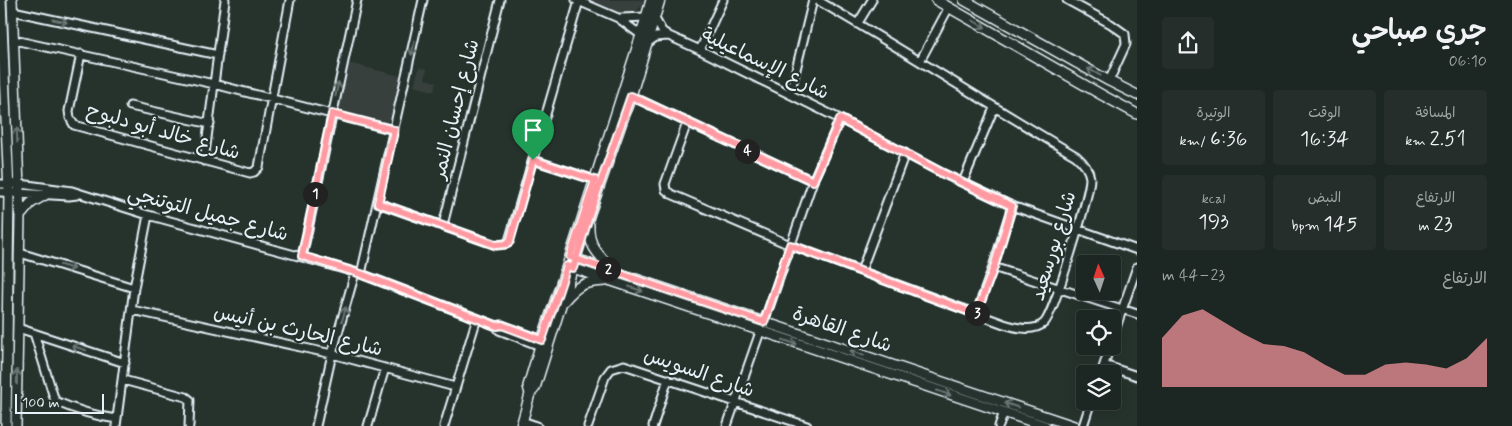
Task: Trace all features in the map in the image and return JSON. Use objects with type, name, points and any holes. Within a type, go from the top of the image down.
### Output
[{"type":"main road","points":[[12,0],[20,188],[16,426]]},
{"type":"main road","points":[[521,423],[530,394],[535,388],[544,344],[631,96],[646,44],[651,0]]},
{"type":"main road","points":[[573,258],[595,180],[641,34],[660,0]]},
{"type":"main road","points":[[936,0],[1137,114]]},
{"type":"main road","points":[[964,0],[1137,95]]},
{"type":"main road","points":[[0,6],[5,188],[6,426]]},
{"type":"main road","points":[[20,216],[31,203],[45,195]]},
{"type":"main road","points":[[590,213],[589,231],[591,245],[614,271]]},
{"type":"main road","name":"شارع القاهرة","points":[[573,258],[1074,426]]},
{"type":"main road","points":[[544,344],[561,305],[570,267]]},
{"type":"main road","name":"شارع القاهرة","points":[[570,267],[1044,426]]},
{"type":"main road","points":[[561,305],[579,286],[588,282],[611,280]]},
{"type":"street","points":[[204,160],[225,0]]},
{"type":"street","name":"شارع خالد أبو دلبوح","points":[[81,54],[70,111],[70,118],[74,125],[250,172],[256,172],[259,167],[290,0]]},
{"type":"street","points":[[302,256],[357,0]]},
{"type":"street","points":[[316,426],[332,354],[378,203],[423,0]]},
{"type":"street","name":"شارع إحسان النمر","points":[[443,225],[500,0]]},
{"type":"street","points":[[700,50],[723,0]]},
{"type":"street","points":[[790,94],[812,0]]},
{"type":"street","name":"شارع بورسعيد","points":[[687,123],[665,184],[666,190],[790,245],[976,314],[1015,327],[1036,327],[1044,323],[1051,313],[1089,183],[1089,173],[1084,164],[1076,156],[817,0]]},
{"type":"street","points":[[858,23],[872,0]]},
{"type":"street","points":[[1067,0],[1111,24],[1125,34],[1126,44],[1110,81]]},
{"type":"street","points":[[378,203],[496,245],[506,244],[510,241],[577,1],[618,18],[641,34]]},
{"type":"street","points":[[920,61],[949,7]]},
{"type":"street","points":[[13,11],[218,55]]},
{"type":"street","points":[[618,18],[650,17]]},
{"type":"street","name":"شارع الإسماعيلية","points":[[650,17],[669,36],[790,94],[1012,206],[1137,250]]},
{"type":"street","name":"شارع الإسماعيلية","points":[[646,44],[656,37],[669,36]]},
{"type":"street","points":[[14,40],[214,84],[394,130]]},
{"type":"street","points":[[631,96],[813,181]]},
{"type":"street","points":[[130,106],[210,124]]},
{"type":"street","points":[[963,182],[994,108]]},
{"type":"street","points":[[764,322],[813,181],[840,119]]},
{"type":"street","points":[[861,271],[905,153]]},
{"type":"street","points":[[533,160],[595,180]]},
{"type":"street","points":[[5,188],[20,188]]},
{"type":"street","name":"شارع جميل التوتنجي","points":[[20,188],[45,195],[72,196],[79,194]]},
{"type":"street","name":"شارع جميل التوتنجي","points":[[20,188],[72,192],[148,215],[302,256],[358,273],[497,326],[502,325],[544,344]]},
{"type":"street","points":[[976,314],[994,267],[1012,206]]},
{"type":"street","points":[[34,333],[56,401],[80,411],[116,422],[134,288],[148,215]]},
{"type":"street","points":[[20,253],[134,288]]},
{"type":"street","points":[[994,267],[1137,314]]},
{"type":"street","points":[[1121,314],[1134,283],[1137,267]]},
{"type":"street","name":"شارع الحارث بن أنيس","points":[[132,310],[332,354],[455,387]]},
{"type":"street","points":[[444,426],[477,318]]},
{"type":"street","points":[[18,328],[125,363]]},
{"type":"street","points":[[727,426],[760,332]]},
{"type":"street","points":[[1104,365],[1107,355]]},
{"type":"street","name":"شارع السويس","points":[[588,426],[605,377],[611,368],[624,365],[808,426]]},
{"type":"street","points":[[368,426],[385,368]]},
{"type":"street","points":[[1121,371],[1137,376]]},
{"type":"street","points":[[653,426],[668,379]]},
{"type":"street","points":[[123,380],[186,397],[190,400],[191,408],[189,426]]},
{"type":"street","points":[[1083,426],[1088,410]]},
{"type":"street","points":[[999,426],[1004,412]]},
{"type":"street","points":[[521,423],[537,426]]},
{"type":"shaded area","points":[[586,0],[644,0],[642,6],[633,14],[620,13]]},
{"type":"shaded area","points":[[348,63],[400,76],[390,120],[387,122],[341,111],[339,108]]},
{"type":"shaded area","points":[[419,68],[427,69],[425,79],[436,82],[434,91],[414,86]]},
{"type":"route","points":[[533,160],[510,241],[501,246],[496,245],[378,203],[394,130],[332,114],[302,256],[361,274],[497,326],[502,325],[542,340],[567,266],[573,268],[576,259],[764,322],[790,245],[976,314],[994,267],[1012,206],[942,173],[840,119],[813,181],[631,96],[576,259],[570,257],[595,180],[533,160]]}]
